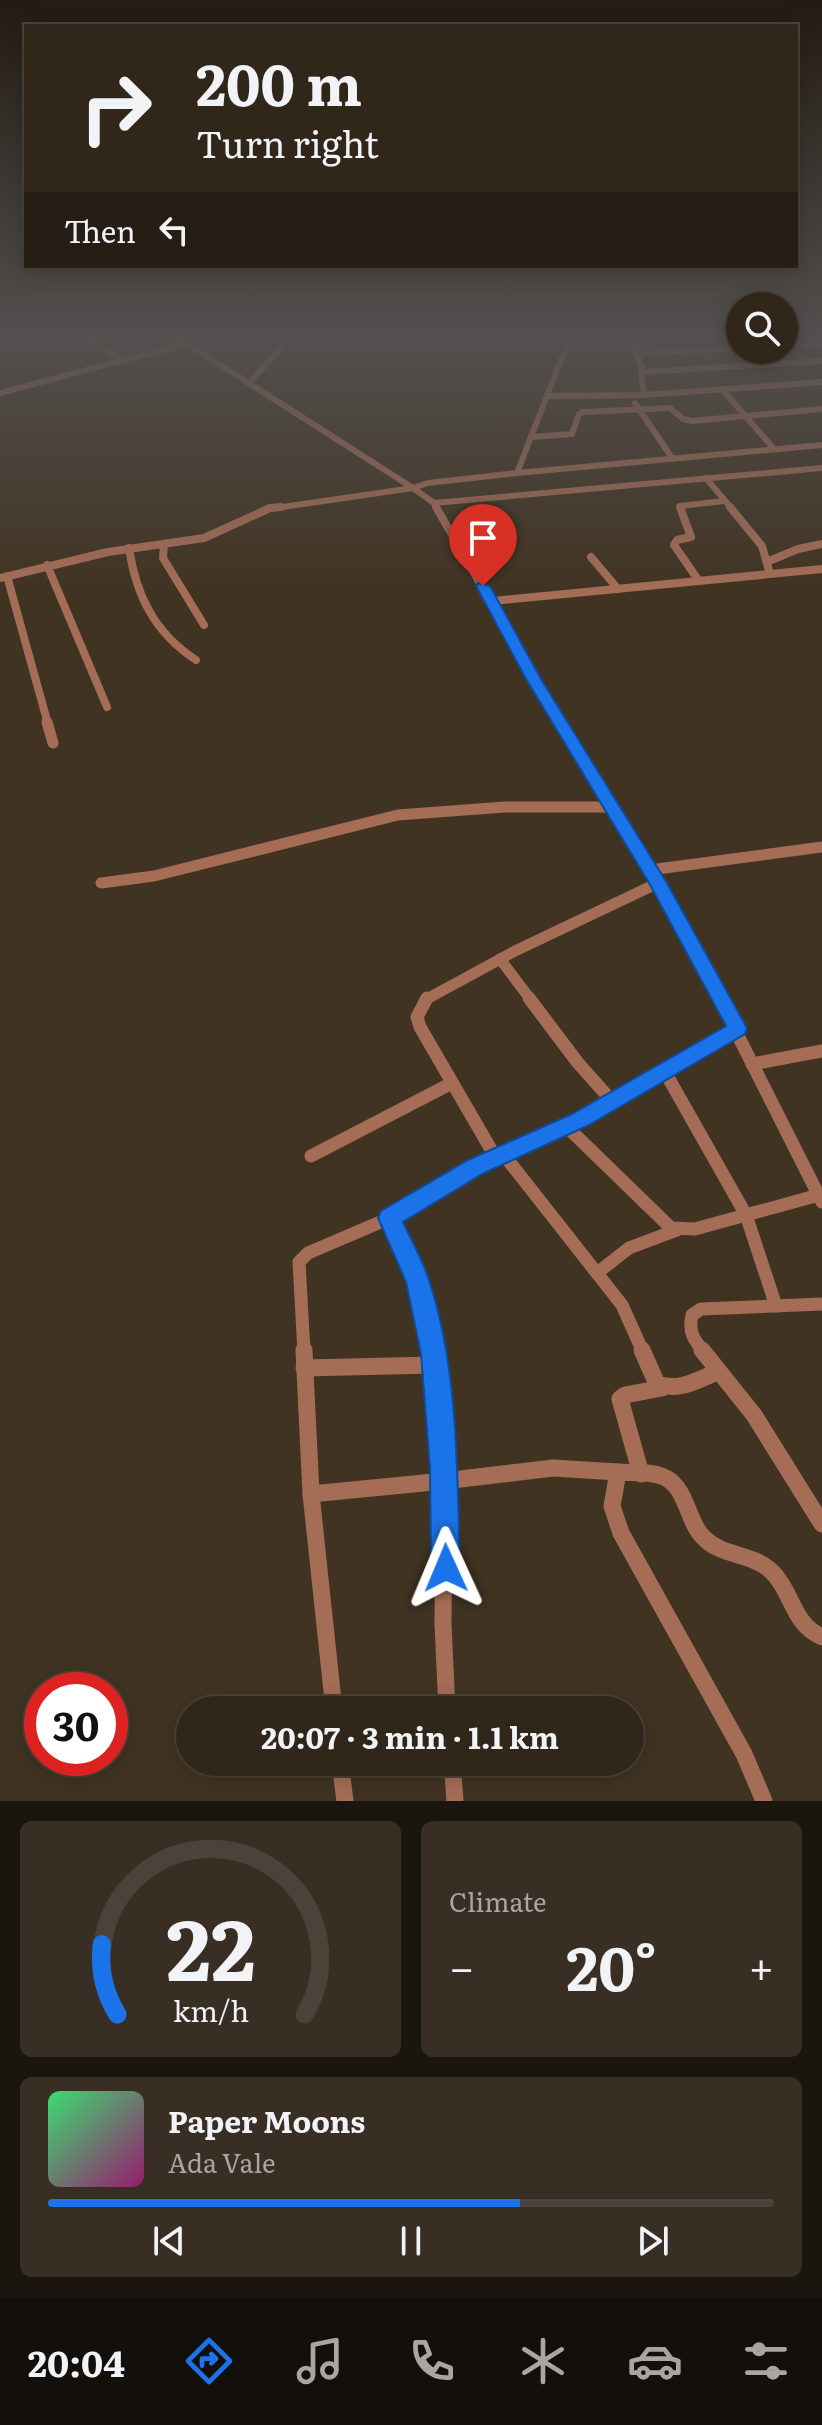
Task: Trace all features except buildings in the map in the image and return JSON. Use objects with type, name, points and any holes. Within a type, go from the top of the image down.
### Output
[{"type":"street","points":[[313,423],[434,503],[534,679],[658,883],[737,1028],[820,1198],[695,1229],[677,1230],[629,1248],[597,1273]]},
{"type":"street","points":[[517,473],[536,423]]},
{"type":"street","points":[[531,437],[572,434],[576,423]]},
{"type":"street","points":[[648,423],[672,458]]},
{"type":"street","points":[[753,423],[774,449]]},
{"type":"street","points":[[53,743],[4,577],[129,548],[220,533],[270,508],[413,488],[428,483],[822,445]]},
{"type":"street","points":[[434,503],[822,468]]},
{"type":"street","points":[[706,478],[744,521],[769,561],[770,574]]},
{"type":"street","points":[[699,581],[674,545],[677,540],[691,537],[680,506],[724,501]]},
{"type":"street","points":[[164,544],[163,558],[204,625]]},
{"type":"street","points":[[769,561],[798,549],[822,544]]},
{"type":"street","points":[[129,548],[132,578],[155,625],[177,649],[196,660]]},
{"type":"street","points":[[591,557],[618,589]]},
{"type":"street","points":[[47,565],[107,707]]},
{"type":"street","points":[[492,601],[822,569]]},
{"type":"street","points":[[101,883],[154,876],[398,815],[480,808],[610,807]]},
{"type":"street","points":[[650,870],[822,847]]},
{"type":"street","points":[[658,883],[425,999],[417,1017],[452,1083],[500,1156],[597,1273],[630,1318],[653,1378],[662,1388]]},
{"type":"street","points":[[500,959],[571,1053],[612,1101]]},
{"type":"street","points":[[333,1696],[311,1494],[299,1262],[308,1253],[389,1218],[476,1166],[566,1126],[737,1028]]},
{"type":"street","points":[[752,1064],[822,1051]]},
{"type":"street","points":[[665,1072],[746,1215],[776,1306]]},
{"type":"street","points":[[311,1156],[452,1083]]},
{"type":"street","points":[[566,1126],[671,1228],[677,1230]]},
{"type":"street","points":[[389,1218],[422,1294],[434,1365],[444,1481],[446,1568],[442,1636],[446,1696]]},
{"type":"street","points":[[822,1304],[701,1309],[692,1315],[690,1324],[692,1337],[754,1415],[822,1524]]},
{"type":"street","points":[[304,1368],[434,1365]]},
{"type":"street","points":[[641,1474],[620,1399],[625,1395],[674,1388],[717,1372]]},
{"type":"street","points":[[311,1494],[552,1468],[586,1467],[641,1474],[671,1482],[697,1532],[712,1545],[739,1552],[773,1571],[789,1594],[803,1626],[813,1635],[822,1637]]},
{"type":"street","points":[[618,1472],[612,1506],[621,1533],[744,1754],[764,1801]]},
{"type":"street","points":[[342,1776],[345,1801]]},
{"type":"street","points":[[453,1776],[455,1801]]},
{"type":"route","points":[[446,1568],[444,1468],[434,1354],[422,1294],[389,1218],[404,1212],[476,1166],[580,1120],[737,1028],[658,883],[534,679],[483,586]]}]
